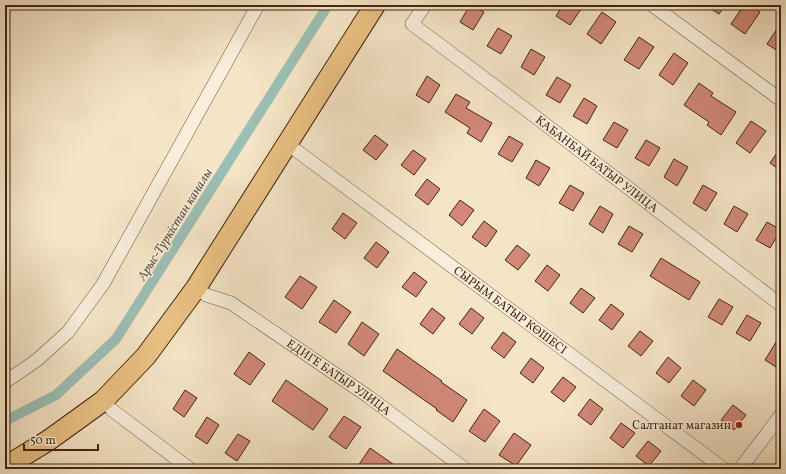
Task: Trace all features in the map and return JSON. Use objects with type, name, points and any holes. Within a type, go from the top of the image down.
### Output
[{"type":"highway","points":[[5,467],[49,440],[103,401],[146,356],[196,288],[375,5]]},
{"type":"highway","points":[[27,469],[112,410],[155,364],[206,295],[390,5]]},
{"type":"street","points":[[5,382],[37,360],[68,332],[98,290],[258,5]]},
{"type":"street","name":"КАБАНБАЙ БАТЫР УЛИЦА","points":[[425,5],[412,24],[781,305]]},
{"type":"street","points":[[652,5],[781,100]]},
{"type":"street","name":"СЫРЫМ БАТЫР КӨШЕСІ","points":[[297,151],[724,469]]},
{"type":"street","name":"ЕДИГЕ БАТЫР УЛИЦА","points":[[206,295],[231,303],[369,397],[465,469]]},
{"type":"street","points":[[112,410],[190,469]]},
{"type":"street","points":[[740,469],[781,415]]},
{"type":"building","points":[[470,5],[484,12],[473,30],[460,22]]},
{"type":"building","points":[[563,5],[584,5],[570,25],[556,16]]},
{"type":"building","points":[[705,5],[725,5],[719,14]]},
{"type":"building","points":[[744,5],[750,5],[760,12],[745,34],[731,24]]},
{"type":"building","points":[[602,12],[616,22],[601,44],[587,34]]},
{"type":"building","points":[[781,23],[781,53],[767,44]]},
{"type":"building","points":[[498,28],[512,36],[501,54],[487,46]]},
{"type":"building","points":[[639,37],[654,47],[639,69],[624,60]]},
{"type":"building","points":[[531,49],[545,57],[534,75],[521,67]]},
{"type":"building","points":[[674,53],[688,63],[673,85],[659,75]]},
{"type":"building","points":[[427,76],[440,85],[429,103],[416,95]]},
{"type":"building","points":[[557,77],[571,85],[560,103],[546,95]]},
{"type":"building","points":[[699,83],[713,93],[711,96],[736,112],[721,135],[707,125],[709,122],[684,105]]},
{"type":"building","points":[[456,94],[470,102],[466,108],[492,123],[481,142],[467,133],[470,128],[445,112]]},
{"type":"building","points":[[584,98],[597,106],[587,124],[573,116]]},
{"type":"building","points":[[751,121],[766,131],[750,153],[736,143]]},
{"type":"building","points":[[614,122],[628,130],[617,148],[603,140]]},
{"type":"building","points":[[375,135],[388,145],[376,160],[363,150]]},
{"type":"building","points":[[509,136],[523,144],[512,162],[498,154]]},
{"type":"building","points":[[646,140],[660,148],[649,166],[635,158]]},
{"type":"building","points":[[781,147],[781,171],[770,163]]},
{"type":"building","points":[[413,150],[426,159],[414,175],[401,165]]},
{"type":"building","points":[[674,159],[688,167],[677,186],[664,177]]},
{"type":"building","points":[[536,160],[550,168],[539,186],[526,178]]},
{"type":"building","points":[[427,179],[440,189],[428,205],[415,195]]},
{"type":"building","points":[[570,185],[584,193],[573,211],[559,203]]},
{"type":"building","points":[[703,185],[717,193],[706,211],[693,203]]},
{"type":"building","points":[[460,200],[474,210],[462,226],[449,215]]},
{"type":"building","points":[[600,206],[613,214],[603,233],[589,224]]},
{"type":"building","points":[[734,206],[748,214],[737,232],[724,224]]},
{"type":"building","points":[[343,213],[357,223],[345,239],[332,229]]},
{"type":"building","points":[[484,221],[497,231],[486,247],[472,237]]},
{"type":"building","points":[[767,222],[781,230],[770,248],[756,240]]},
{"type":"building","points":[[629,226],[643,234],[632,252],[618,244]]},
{"type":"building","points":[[376,242],[389,252],[377,268],[364,258]]},
{"type":"building","points":[[517,245],[530,255],[518,270],[505,260]]},
{"type":"building","points":[[661,258],[700,282],[689,300],[650,276]]},
{"type":"building","points":[[547,265],[560,275],[548,291],[535,281]]},
{"type":"building","points":[[414,272],[427,282],[416,297],[402,287]]},
{"type":"building","points":[[300,276],[317,287],[302,309],[285,297]]},
{"type":"building","points":[[581,288],[595,298],[583,313],[570,303]]},
{"type":"building","points":[[719,299],[733,307],[722,325],[708,317]]},
{"type":"building","points":[[334,300],[351,312],[336,333],[319,322]]},
{"type":"building","points":[[611,304],[624,314],[612,330],[599,320]]},
{"type":"building","points":[[432,308],[445,318],[433,334],[420,324]]},
{"type":"building","points":[[471,308],[484,318],[472,334],[459,324]]},
{"type":"building","points":[[747,315],[761,323],[750,341],[736,333]]},
{"type":"building","points":[[362,322],[379,334],[364,356],[348,344]]},
{"type":"building","points":[[640,331],[653,341],[641,356],[628,346]]},
{"type":"building","points":[[503,332],[516,342],[504,358],[491,348]]},
{"type":"building","points":[[781,334],[781,370],[765,360]]},
{"type":"building","points":[[397,349],[467,400],[453,422],[383,371]]},
{"type":"building","points":[[249,352],[265,364],[250,385],[234,374]]},
{"type":"building","points":[[668,357],[681,368],[669,383],[656,373]]},
{"type":"building","points":[[531,358],[544,368],[533,383],[520,373]]},
{"type":"building","points":[[563,377],[576,387],[564,402],[551,392]]},
{"type":"building","points":[[286,380],[328,409],[313,430],[272,401]]},
{"type":"building","points":[[693,380],[706,390],[694,406],[681,396]]},
{"type":"building","points":[[185,390],[197,398],[184,417],[173,409]]},
{"type":"building","points":[[590,399],[603,409],[591,425],[578,415]]},
{"type":"building","points":[[733,405],[746,415],[734,430],[721,420]]},
{"type":"building","points":[[484,409],[500,421],[485,442],[469,431]]},
{"type":"building","points":[[344,416],[361,427],[346,449],[329,437]]},
{"type":"building","points":[[207,417],[219,425],[207,444],[195,436]]},
{"type":"building","points":[[621,423],[635,433],[623,448],[610,438]]},
{"type":"building","points":[[514,433],[531,445],[516,466],[499,455]]},
{"type":"building","points":[[238,434],[250,441],[237,461],[225,453]]},
{"type":"building","points":[[648,441],[661,451],[649,466],[636,456]]},
{"type":"building","points":[[370,448],[400,469],[356,469]]},
{"type":"waterway","name":"Арыс-Түркістан каналы","points":[[5,421],[56,395],[116,339],[328,5]]},
{"type":"place","name":"Салтанат магазин","points":[[739,425]]}]
